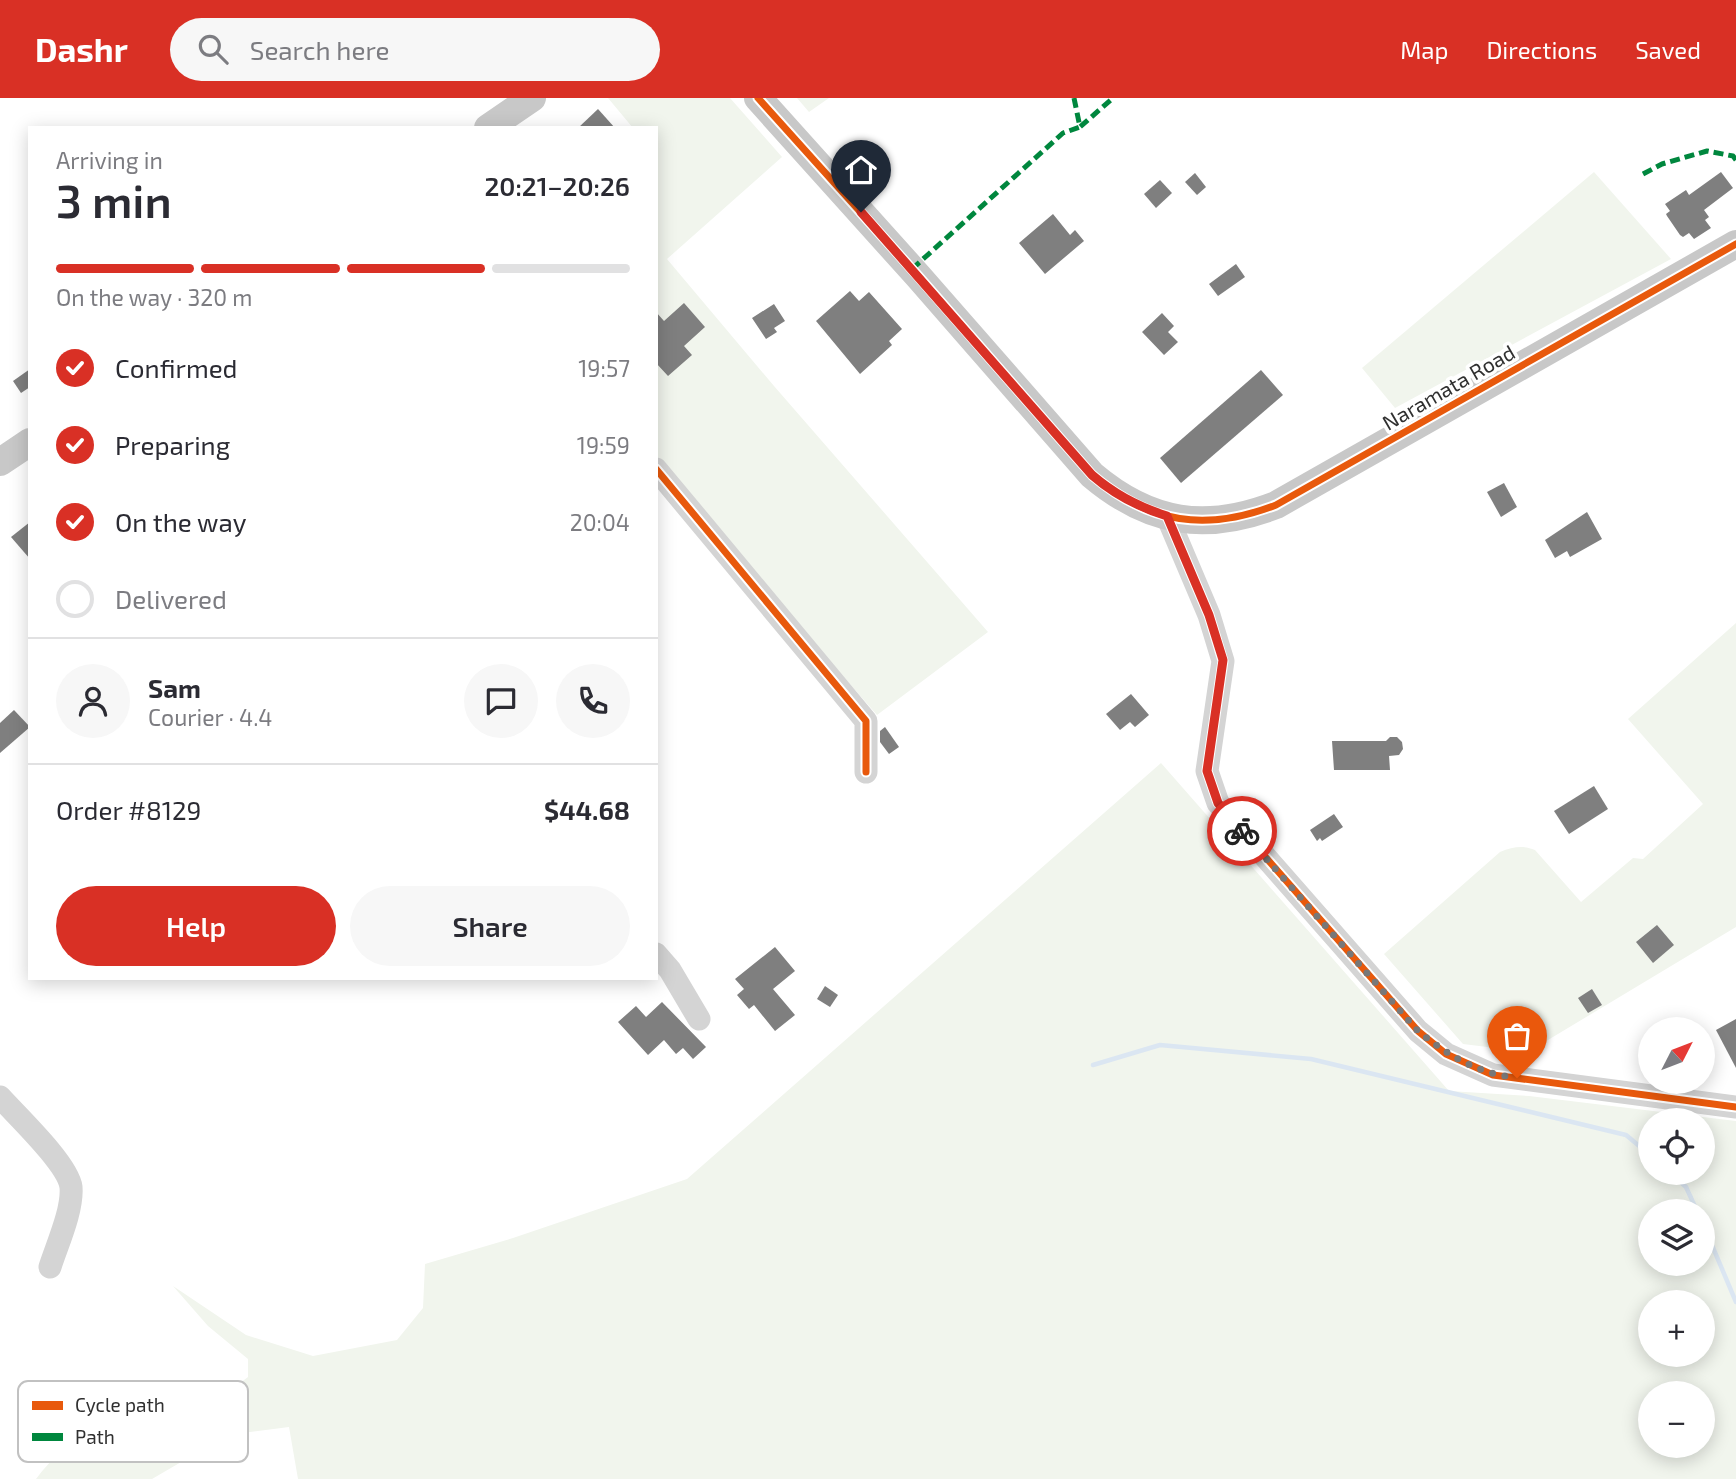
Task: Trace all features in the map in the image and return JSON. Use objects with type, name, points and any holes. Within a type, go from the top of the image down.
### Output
[{"type":"main road","points":[[491,126],[532,98]]},
{"type":"main road","name":"Naramata Road","points":[[758,98],[1092,475],[1118,495],[1144,509],[1167,516],[1211,522],[1252,515],[1276,505],[1736,244]]},
{"type":"main road","points":[[0,462],[28,443]]},
{"type":"street","points":[[658,471],[866,721],[866,772]]},
{"type":"street","points":[[1167,516],[1209,615],[1223,660],[1207,771],[1218,803],[1418,1031],[1446,1054],[1493,1075],[1736,1107]]},
{"type":"street","points":[[658,956],[670,970],[699,1019]]},
{"type":"street","points":[[0,1097],[65,1170],[71,1188],[67,1214],[50,1267]]},
{"type":"shaded area","points":[[608,98],[730,98],[782,157],[667,259],[988,632],[877,715],[658,464],[658,126],[631,126]]},
{"type":"shaded area","points":[[797,98],[829,98],[809,112]]},
{"type":"shaded area","points":[[1594,172],[1671,259],[1395,408],[1362,368]]},
{"type":"shaded area","points":[[1736,623],[1736,927],[1528,1052],[1463,1044],[1384,954],[1500,852],[1518,847],[1535,850],[1581,902],[1633,858],[1643,859],[1703,804],[1628,719]]},
{"type":"shaded area","points":[[1161,763],[1449,1091],[1529,1096],[1638,1109],[1638,1185],[1715,1185],[1715,1118],[1736,1121],[1736,1479],[298,1479],[289,1427],[248,1432],[248,1381],[243,1381],[248,1377],[248,1359],[208,1326],[173,1286],[246,1335],[313,1356],[397,1340],[423,1308],[425,1264],[513,1238],[687,1179]]},
{"type":"shaded area","points":[[51,1462],[181,1462],[152,1479],[36,1479]]},
{"type":"building","points":[[598,109],[613,126],[580,126]]},
{"type":"building","points":[[1721,172],[1733,188],[1704,210],[1709,217],[1705,220],[1711,228],[1694,239],[1689,233],[1683,237],[1667,216],[1670,211],[1665,204],[1686,190],[1689,195]]},
{"type":"building","points":[[1195,173],[1206,187],[1197,195],[1185,182]]},
{"type":"building","points":[[1160,180],[1172,193],[1156,208],[1144,194]]},
{"type":"building","points":[[1053,214],[1070,235],[1075,230],[1084,241],[1045,274],[1019,243]]},
{"type":"building","points":[[1236,264],[1245,277],[1218,296],[1209,284]]},
{"type":"building","points":[[850,291],[859,301],[869,292],[902,329],[889,341],[892,345],[860,374],[816,321]]},
{"type":"building","points":[[684,303],[705,327],[684,346],[692,355],[668,376],[658,365],[658,314],[664,321]]},
{"type":"building","points":[[774,304],[785,321],[774,328],[777,332],[766,339],[752,318]]},
{"type":"building","points":[[1162,313],[1174,326],[1168,332],[1178,342],[1164,355],[1142,332]]},
{"type":"building","points":[[28,370],[28,388],[21,393],[13,381]]},
{"type":"building","points":[[1261,370],[1283,395],[1181,483],[1160,458]]},
{"type":"building","points":[[1504,483],[1517,507],[1501,517],[1487,492]]},
{"type":"building","points":[[1587,512],[1602,539],[1570,557],[1567,551],[1555,558],[1545,540]]},
{"type":"building","points":[[28,524],[28,557],[11,537]]},
{"type":"building","points":[[1131,694],[1149,715],[1135,727],[1130,722],[1120,730],[1106,714]]},
{"type":"building","points":[[14,710],[28,725],[28,729],[0,753],[0,723]]},
{"type":"building","points":[[885,727],[899,747],[889,754],[880,742],[880,731]]},
{"type":"building","points":[[1390,737],[1397,737],[1402,742],[1403,749],[1399,755],[1389,756],[1390,770],[1334,770],[1332,741],[1386,741]]},
{"type":"building","points":[[1594,786],[1608,809],[1569,834],[1554,811]]},
{"type":"building","points":[[1334,814],[1343,827],[1322,841],[1320,838],[1317,841],[1310,830]]},
{"type":"building","points":[[1657,925],[1674,945],[1653,963],[1636,942]]},
{"type":"building","points":[[775,947],[795,971],[773,989],[795,1015],[775,1031],[754,1005],[749,1009],[737,995],[744,989],[735,979]]},
{"type":"building","points":[[825,986],[838,995],[830,1007],[817,999]]},
{"type":"building","points":[[1592,989],[1602,1005],[1588,1013],[1578,998]]},
{"type":"building","points":[[662,1002],[706,1047],[693,1059],[683,1048],[676,1054],[664,1040],[648,1055],[618,1022],[636,1006],[646,1017]]},
{"type":"building","points":[[1736,1019],[1736,1068],[1716,1030]]},
{"type":"waterway","points":[[1093,1065],[1160,1045],[1311,1059],[1626,1135],[1638,1145]]},
{"type":"waterway","points":[[1684,1185],[1692,1199]]},
{"type":"waterway","points":[[1715,1252],[1736,1302]]},
{"type":"marked path","points":[[1074,98],[1080,127],[1113,98]]},
{"type":"marked path","points":[[912,269],[1063,133],[1080,127]]},
{"type":"marked path","points":[[1643,174],[1662,164],[1707,151],[1733,156],[1736,160]]},
{"type":"cycle path","points":[[758,98],[1092,475],[1135,504],[1180,519],[1226,519],[1276,505],[1736,244]]},
{"type":"cycle path","points":[[658,471],[866,721],[866,772]]},
{"type":"cycle path","points":[[1167,516],[1209,615],[1223,661],[1207,771],[1218,803],[1418,1031],[1446,1054],[1493,1075],[1736,1107]]},
{"type":"way so far","points":[[1242,831],[1418,1031],[1446,1054],[1493,1075],[1517,1078]]},
{"type":"route","points":[[861,212],[1092,475],[1118,495],[1144,509],[1167,516],[1209,615],[1223,660],[1207,771],[1218,803],[1242,831]]}]
